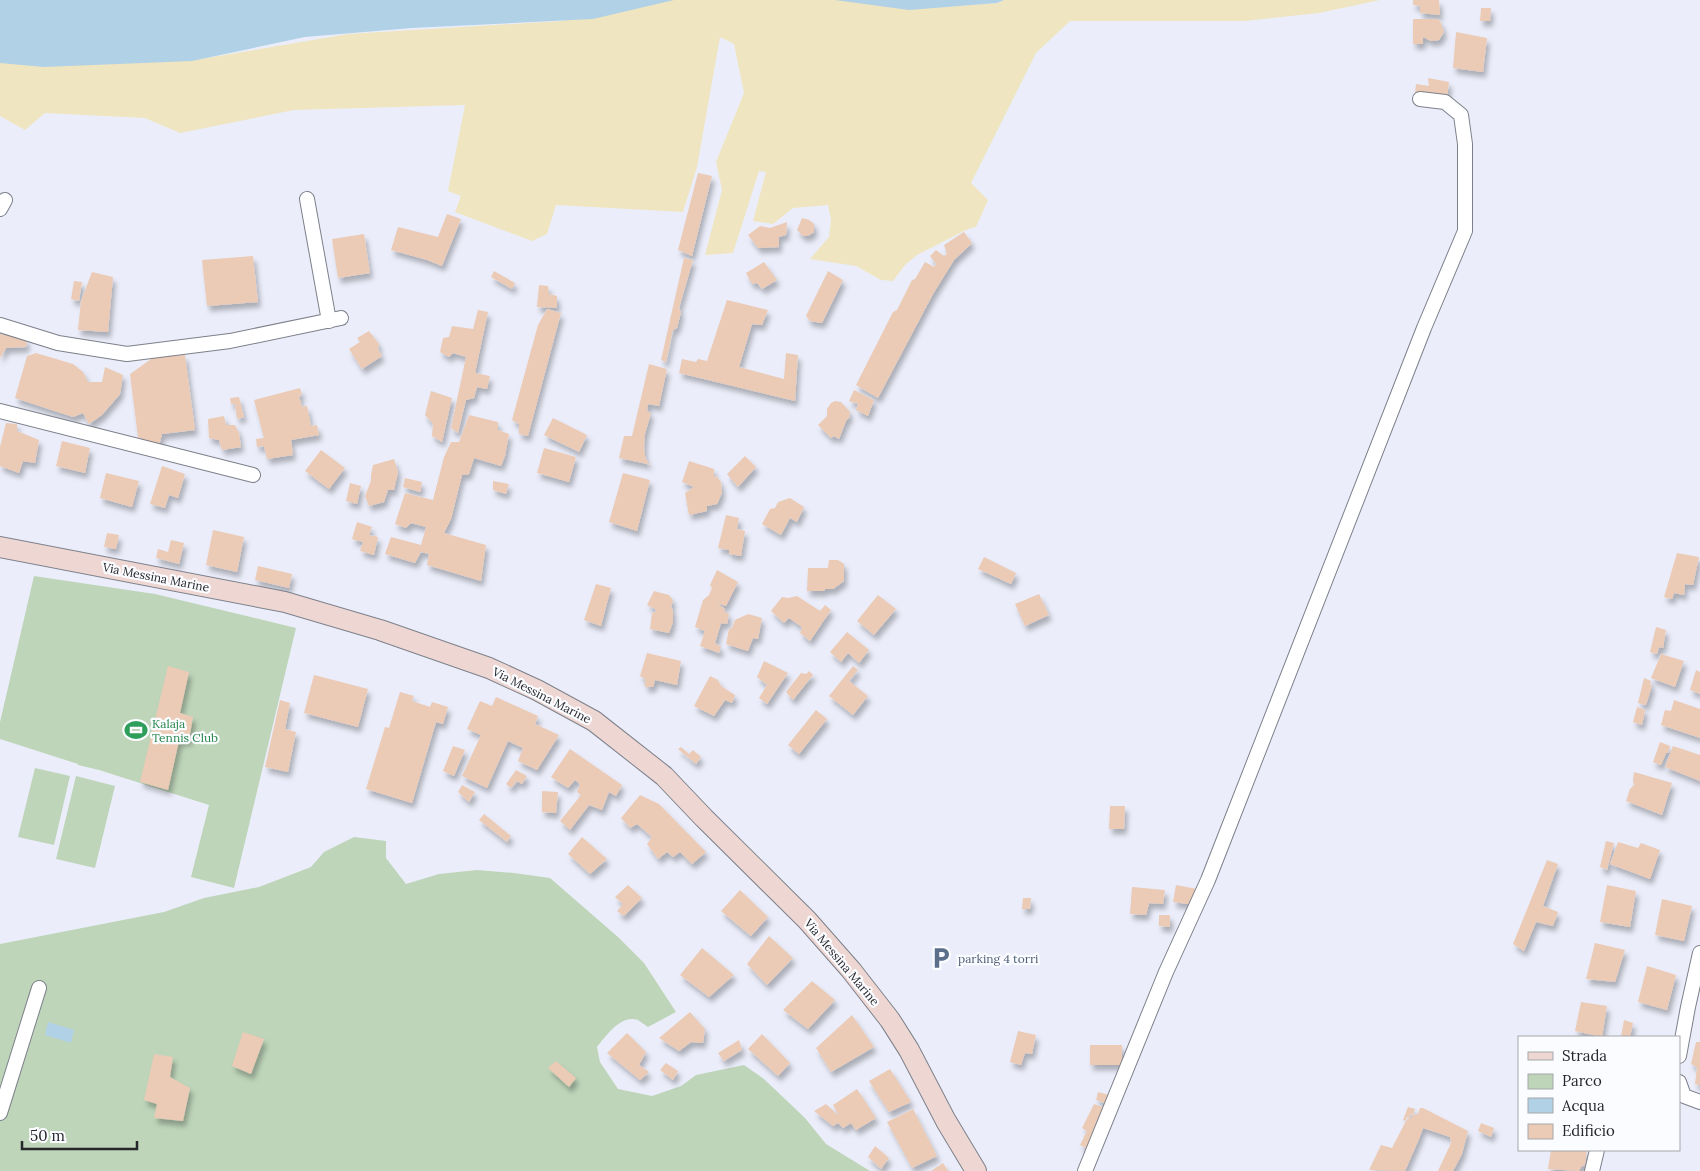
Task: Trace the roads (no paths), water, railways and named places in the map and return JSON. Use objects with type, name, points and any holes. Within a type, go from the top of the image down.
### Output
[{"type":"main road","name":"Via Messina Marine","points":[[0,547],[285,602],[380,630],[489,668],[537,690],[594,721],[664,776],[807,920],[851,970],[884,1013],[908,1050],[946,1121],[976,1171]]},
{"type":"street","points":[[1085,1171],[1166,972],[1208,880],[1424,328],[1465,231],[1465,144],[1461,115],[1445,102],[1420,99]]},
{"type":"street","points":[[0,325],[58,343],[127,354],[230,341],[335,319],[307,199]]},
{"type":"street","points":[[0,411],[253,475]]},
{"type":"street","points":[[1680,1050],[1700,953]]},
{"type":"street","points":[[0,1113],[39,988]]},
{"type":"street","points":[[1680,1086],[1684,1096],[1700,1102]]},
{"type":"street","points":[[1592,1171],[1597,1151]]},
{"type":"water","points":[[0,0],[674,0],[593,19],[412,28],[305,37],[192,61],[44,67],[0,63]]},
{"type":"water","points":[[835,0],[1004,0],[997,3],[909,10]]},
{"type":"water","points":[[48,1022],[74,1030],[71,1043],[45,1035]]},
{"type":"place","name":"Kalaja Tennis Club","points":[[136,730]]},
{"type":"place","name":"parking 4 torri","points":[[941,958]]}]
